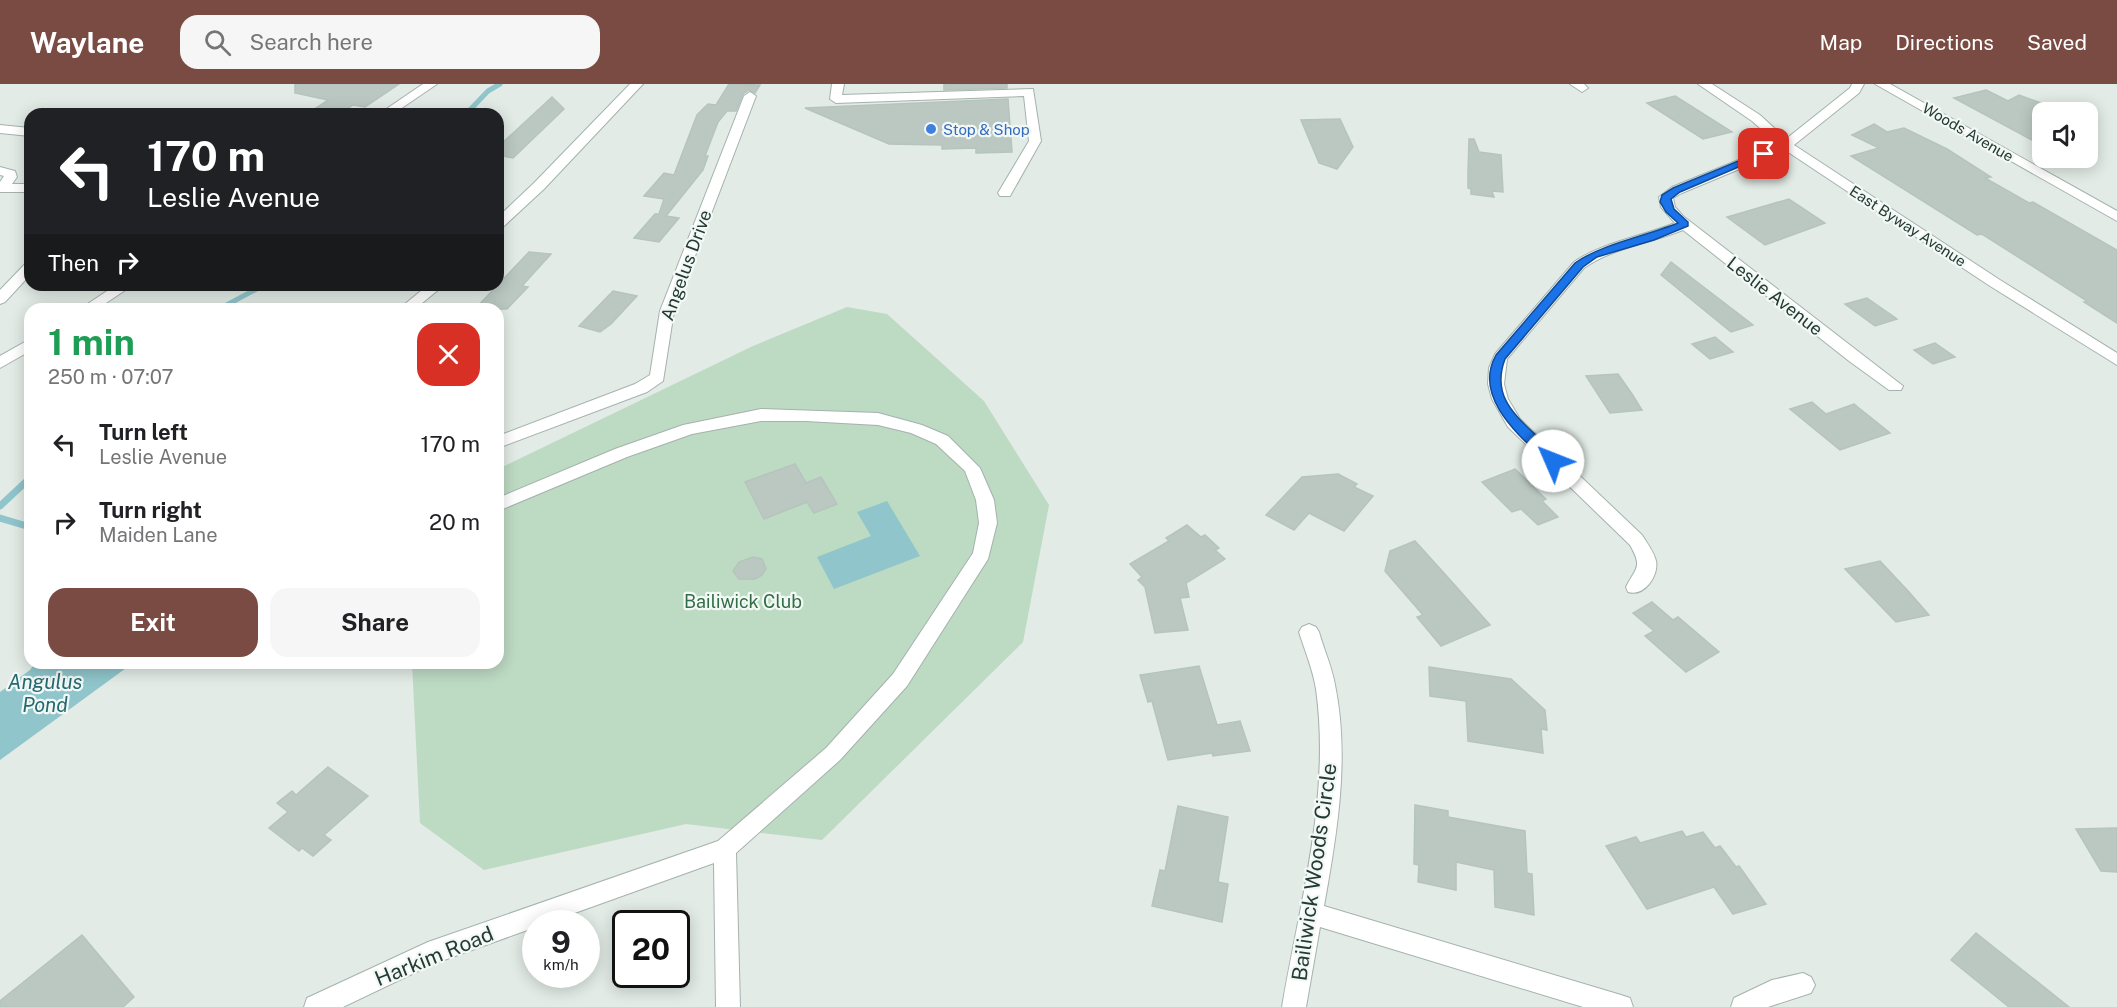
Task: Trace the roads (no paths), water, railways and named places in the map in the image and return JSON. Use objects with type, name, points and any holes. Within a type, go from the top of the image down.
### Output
[{"type":"street","points":[[394,108],[431,84]]},
{"type":"street","points":[[504,218],[539,186],[636,84]]},
{"type":"street","points":[[838,84],[836,99],[878,97],[931,90],[1029,92],[1035,141],[1005,194]]},
{"type":"street","points":[[878,84],[878,97]]},
{"type":"street","name":"East Byway Avenue","points":[[1704,84],[1756,118],[1786,145],[1995,284],[2117,360]]},
{"type":"street","points":[[1786,145],[1855,90],[1858,84]]},
{"type":"street","name":"Woods Avenue","points":[[1881,84],[2117,217]]},
{"type":"street","name":"Angelus Drive","points":[[504,440],[641,388],[657,377],[667,311],[750,96]]},
{"type":"street","points":[[0,129],[24,131]]},
{"type":"street","name":"Leslie Avenue","points":[[1786,145],[1677,190],[1666,197],[1665,202],[1685,224],[1854,357],[1895,386]]},
{"type":"street","points":[[0,171],[10,174],[2,188]]},
{"type":"street","points":[[2,188],[24,188]]},
{"type":"street","points":[[1635,588],[1646,576],[1648,568],[1645,555],[1636,540],[1514,423],[1494,384],[1495,371],[1500,358],[1579,265],[1593,255],[1651,238],[1685,224]]},
{"type":"street","points":[[0,299],[24,273]]},
{"type":"street","points":[[97,303],[116,291]]},
{"type":"street","points":[[414,303],[429,291]]},
{"type":"street","points":[[0,363],[24,348]]},
{"type":"street","points":[[504,502],[621,453],[689,429],[761,415],[878,419],[916,429],[942,440],[972,468],[985,500],[988,523],[982,555],[900,680],[833,754],[725,849],[728,1007]]},
{"type":"street","name":"Bailiwick Woods Circle","points":[[1294,1007],[1332,780],[1326,688],[1309,632]]},
{"type":"street","name":"Harkim Road","points":[[316,1007],[428,954],[725,849]]},
{"type":"street","points":[[1311,913],[1621,1007]]},
{"type":"street","points":[[1743,1007],[1772,992],[1803,985]]},
{"type":"water","points":[[887,501],[920,556],[834,589],[817,557],[871,536],[857,512]]},
{"type":"water","name":"Angulus Pond","points":[[125,669],[0,760],[0,692],[30,670]]},
{"type":"waterway","points":[[472,108],[488,91],[500,84]]},
{"type":"waterway","points":[[230,303],[253,291]]},
{"type":"waterway","points":[[0,506],[24,484]]},
{"type":"waterway","points":[[0,518],[24,525]]},
{"type":"place","name":"Stop & Shop","points":[[931,129]]},
{"type":"park label","name":"Bailiwick Club","points":[[743,601]]}]
